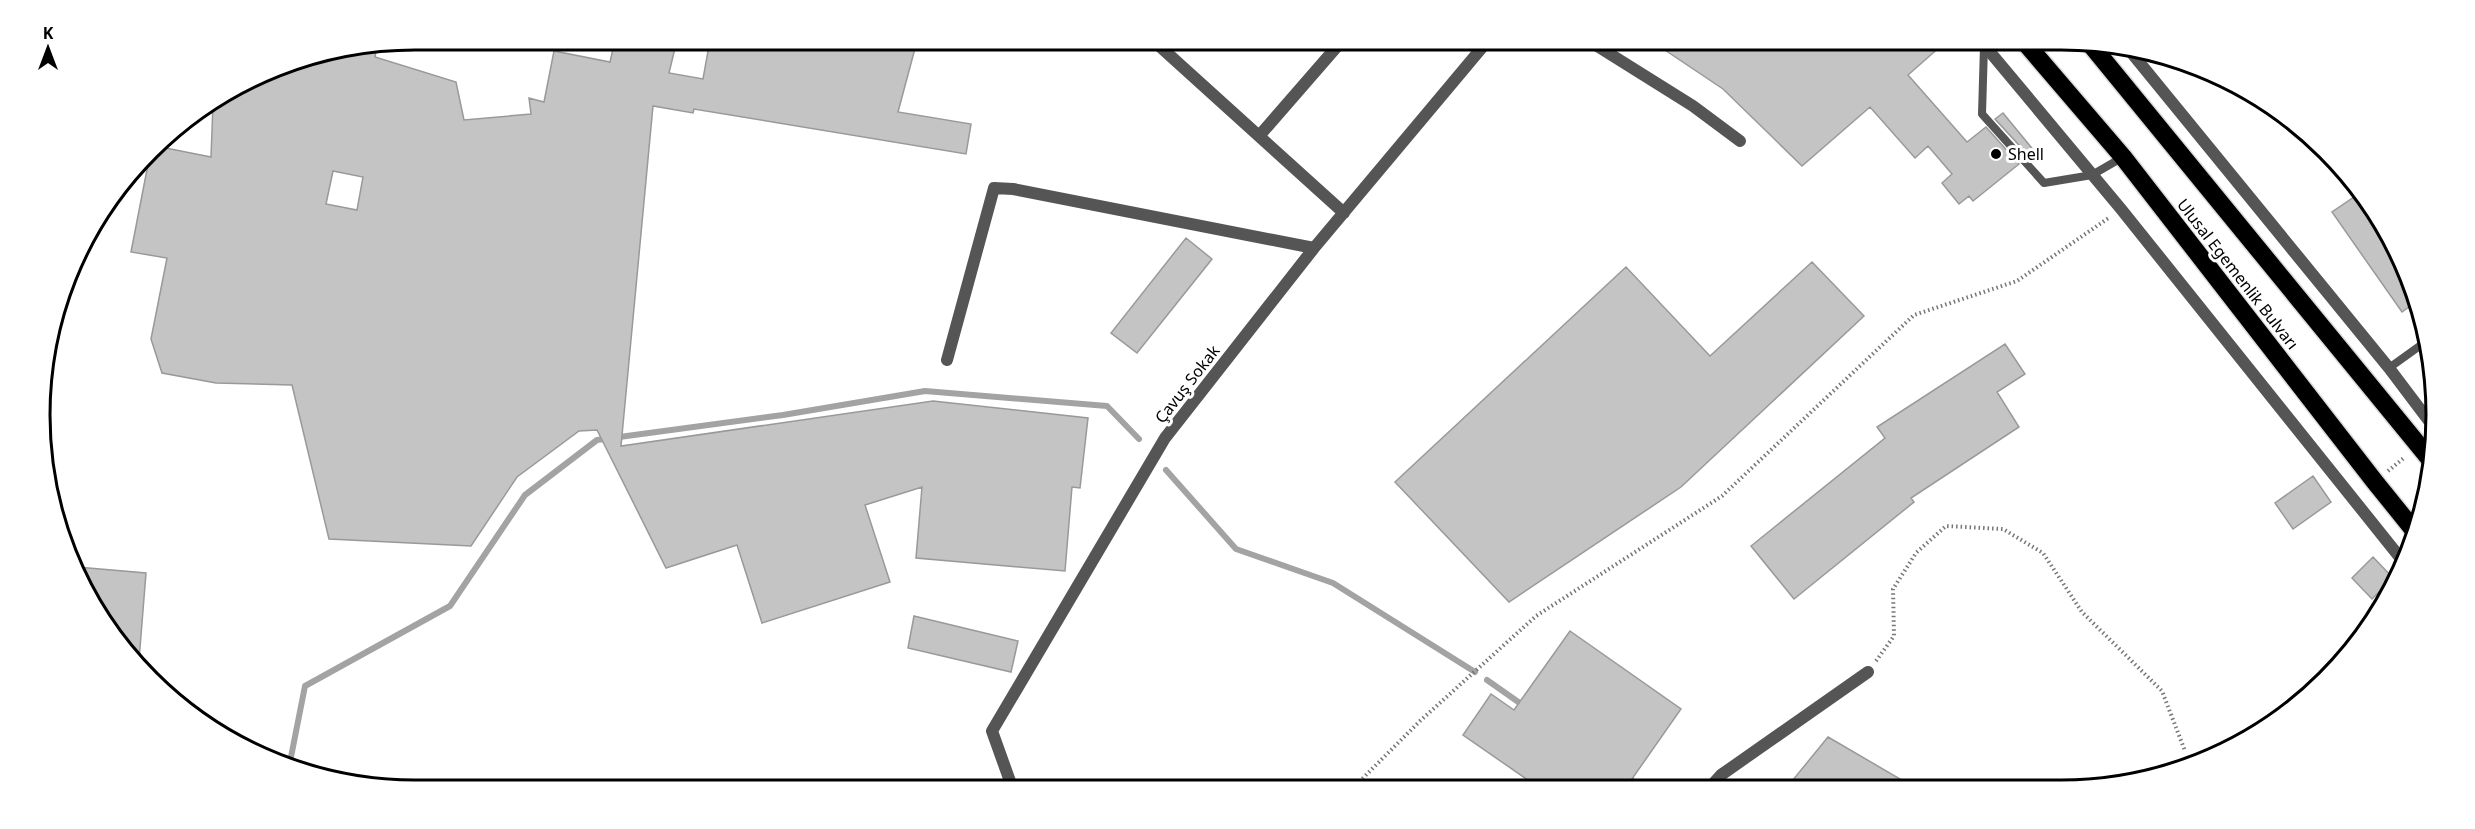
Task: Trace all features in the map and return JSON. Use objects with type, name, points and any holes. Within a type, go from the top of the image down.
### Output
[{"type":"highway","name":"Ulusal Egemenlik Bulvarı","points":[[2031,49],[2123,157],[2409,523]]},
{"type":"highway","name":"Ulusal Egemenlik Bulvarı","points":[[2097,52],[2423,451]]},
{"type":"street","points":[[1163,49],[1344,213]]},
{"type":"street","points":[[1260,135],[1335,49]]},
{"type":"street","name":"Çavuş Sokak","points":[[1010,780],[992,731],[1165,438],[1314,248],[1481,49]]},
{"type":"street","points":[[1605,49],[1693,106],[1740,141]]},
{"type":"street","points":[[1987,49],[2121,209],[2398,555]]},
{"type":"street","points":[[2136,58],[2389,368],[2426,417]]},
{"type":"street","points":[[947,360],[994,188],[1013,189],[1314,248]]},
{"type":"street","points":[[1716,780],[1868,672]]},
{"type":"lane","points":[[1985,49],[1982,114],[2044,183],[2092,175],[2123,157]]},
{"type":"lane","points":[[2389,368],[2419,347]]},
{"type":"path","points":[[1361,780],[1420,721],[1536,616],[1722,496],[1914,315],[2016,281],[2121,209]]},
{"type":"path","points":[[2375,482],[2423,452]]},
{"type":"path","points":[[1868,672],[1894,636],[1893,589],[1916,553],[1946,526],[2003,529],[2043,553],[2082,612],[2162,691],[2185,751]]},
{"type":"building","points":[[613,49],[675,49],[669,73],[703,79],[708,49],[915,49],[898,112],[971,124],[966,154],[694,109],[693,113],[653,106],[621,446],[933,401],[1088,418],[1080,488],[1072,487],[1065,571],[916,558],[922,487],[865,505],[890,582],[762,623],[737,545],[666,568],[597,430],[579,431],[517,477],[471,546],[329,539],[292,385],[216,383],[162,373],[151,339],[167,258],[131,252],[148,165],[165,148],[211,157],[213,111],[232,98],[297,69],[343,57],[376,52],[375,57],[456,82],[464,120],[531,114],[529,98],[544,102],[554,51],[610,62]],"holes":[[[333,171],[363,177],[357,210],[326,204]]]},
{"type":"building","points":[[1663,49],[1937,49],[1908,75],[1967,142],[1986,127],[2019,164],[1973,201],[1969,196],[1959,204],[1942,183],[1952,174],[1928,146],[1915,158],[1870,107],[1802,166],[1723,89]]},
{"type":"building","points":[[2003,113],[2035,152],[2029,156],[1995,119]]},
{"type":"building","points":[[2354,197],[2388,253],[2409,307],[2402,312],[2332,212]]},
{"type":"building","points":[[1186,238],[1212,259],[1137,353],[1111,333]]},
{"type":"building","points":[[1812,262],[1864,316],[1681,487],[1509,602],[1395,482],[1626,267],[1710,356]]},
{"type":"building","points":[[2005,344],[2025,374],[1997,392],[2019,427],[1911,498],[1914,502],[1794,599],[1751,546],[1885,438],[1877,427]]},
{"type":"building","points":[[2313,476],[2331,502],[2293,529],[2275,503]]},
{"type":"building","points":[[2373,557],[2389,574],[2380,591],[2372,599],[2352,578]]},
{"type":"building","points":[[83,568],[146,573],[139,654],[98,597]]},
{"type":"building","points":[[914,616],[1018,641],[1011,672],[908,648]]},
{"type":"building","points":[[1570,631],[1681,709],[1631,780],[1528,780],[1463,735],[1491,694],[1514,710]]},
{"type":"building","points":[[1828,737],[1902,780],[1793,780]]},
{"type":"waterway","points":[[291,758],[305,686],[450,606],[525,495],[597,440],[783,415],[925,391],[1107,406],[1139,439]]},
{"type":"waterway","points":[[1166,470],[1236,549],[1333,583],[1475,672]]},
{"type":"waterway","points":[[1487,680],[1524,706]]},
{"type":"waterway","points":[[1626,777],[1631,780]]},
{"type":"place","name":"Shell","points":[[1996,154]]}]
